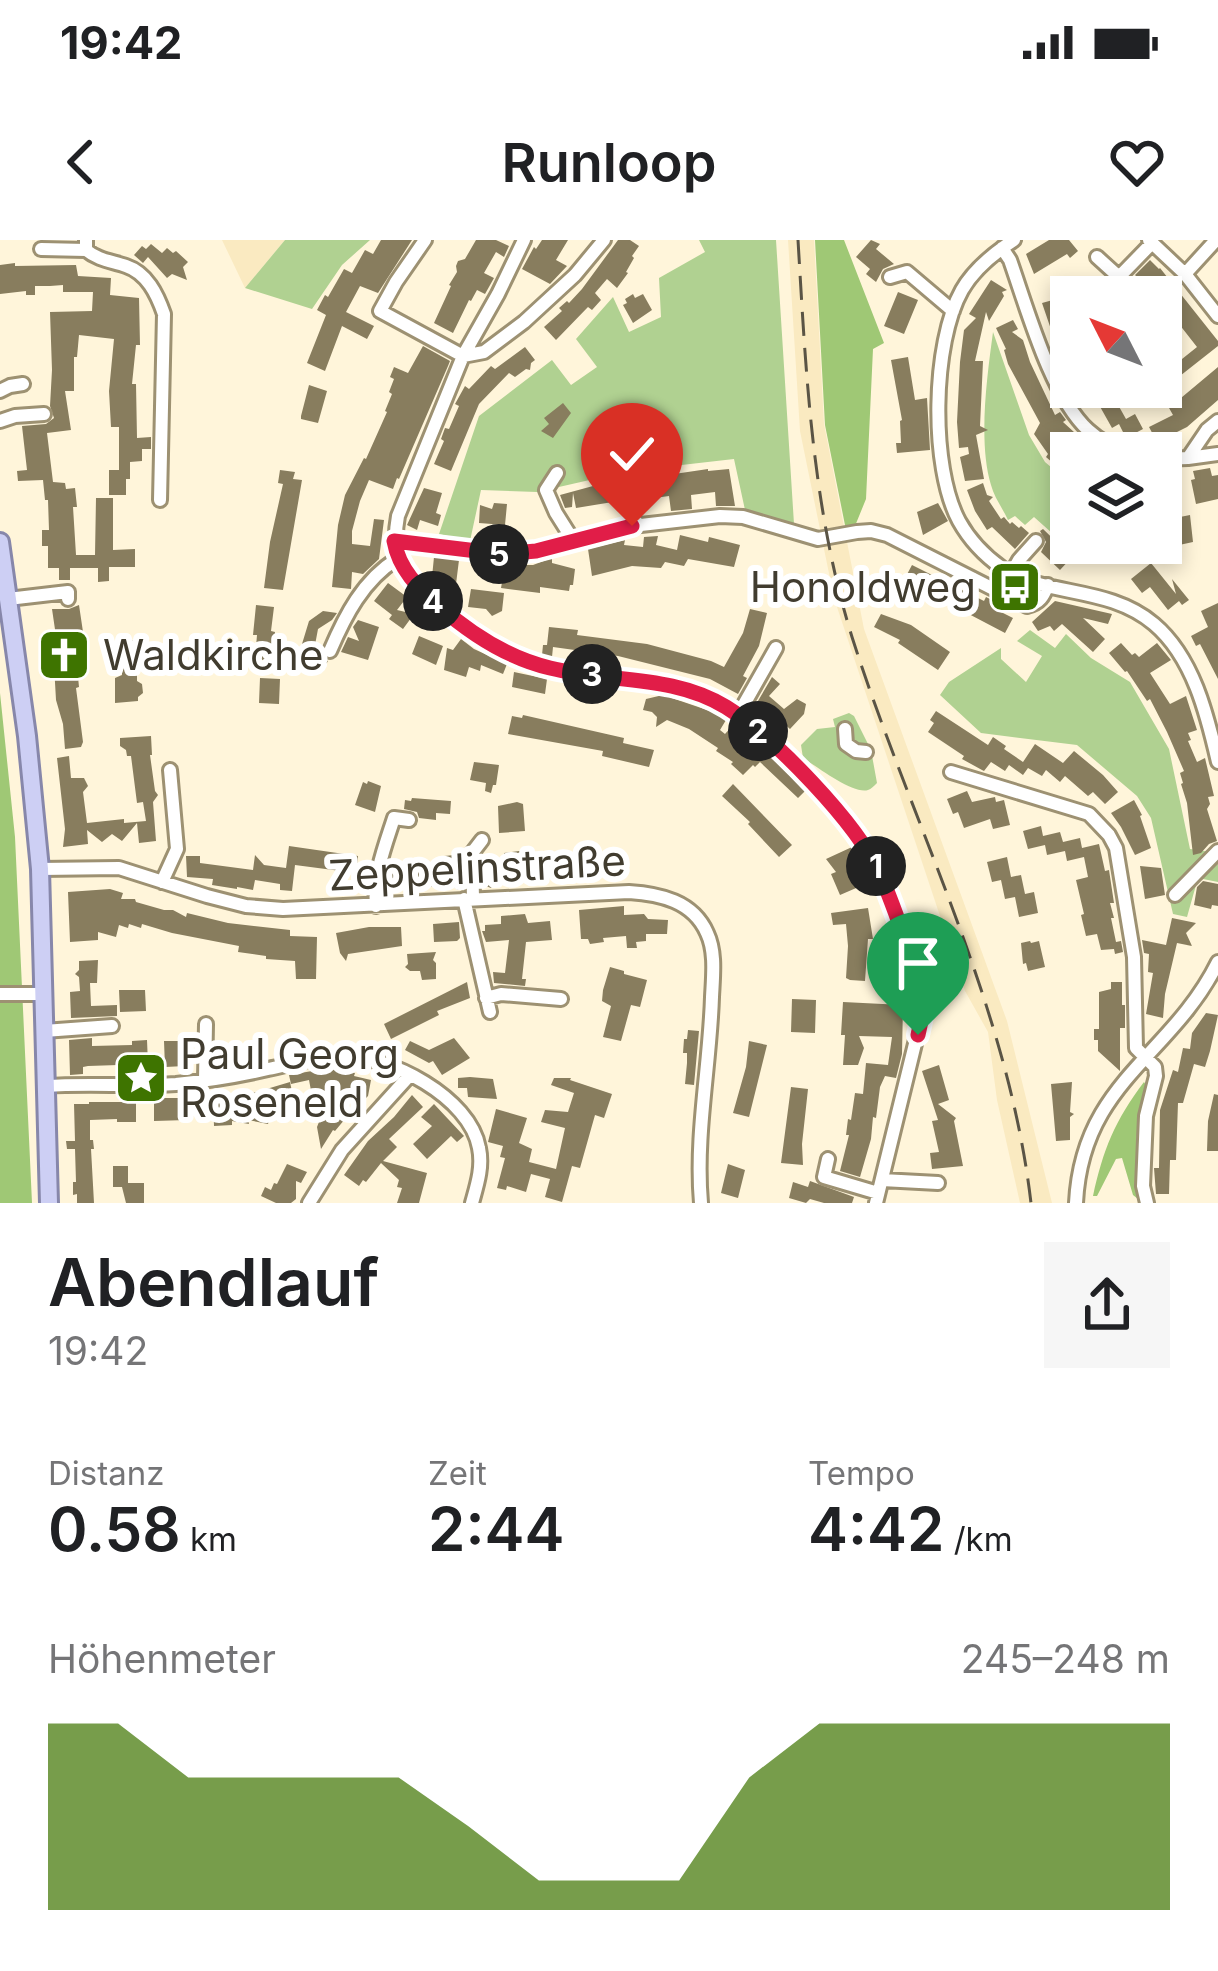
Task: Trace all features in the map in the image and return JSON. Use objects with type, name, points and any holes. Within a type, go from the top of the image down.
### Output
[{"type":"main road","points":[[0,542],[12,592],[40,869],[49,1203]]},
{"type":"street","points":[[425,240],[380,311],[464,356],[484,352],[524,322],[575,275],[604,240]]},
{"type":"street","points":[[524,240],[464,356],[408,489],[394,541],[397,559],[414,583],[454,619],[514,657],[552,669],[662,683],[700,693],[738,715],[830,805],[878,868],[925,1003],[879,1192]]},
{"type":"street","points":[[1184,274],[1216,240]]},
{"type":"street","points":[[1097,257],[1119,277],[1150,241],[1218,316]]},
{"type":"street","points":[[1008,244],[970,279],[953,311],[942,358],[939,441],[947,489],[959,521],[987,556],[1014,575],[1106,598],[1133,609],[1168,637],[1196,688],[1218,762]]},
{"type":"street","points":[[1008,244],[1047,363],[1071,409],[1090,432]]},
{"type":"street","points":[[40,249],[86,245],[93,256],[131,267],[157,294],[164,314],[160,500]]},
{"type":"street","points":[[890,277],[907,272],[953,311]]},
{"type":"street","points":[[0,392],[23,384]]},
{"type":"street","points":[[0,421],[44,414]]},
{"type":"street","points":[[1188,458],[1218,421]]},
{"type":"street","points":[[1182,458],[1218,454]]},
{"type":"street","points":[[557,473],[546,490],[573,541]]},
{"type":"street","points":[[394,541],[502,554],[536,551],[632,526],[743,517],[818,539],[857,532],[886,535],[1027,605],[1036,604],[1048,585]]},
{"type":"street","points":[[1014,575],[1018,560],[1037,544]]},
{"type":"street","points":[[330,651],[346,613],[380,570],[397,559]]},
{"type":"street","points":[[12,592],[68,592],[68,599]]},
{"type":"street","points":[[738,715],[763,657],[776,648]]},
{"type":"street","points":[[845,729],[846,744],[866,752]]},
{"type":"street","points":[[163,882],[177,849],[170,770]]},
{"type":"street","points":[[951,772],[1080,811],[1109,835],[1119,862],[1134,957],[1136,1048],[1155,1067],[1156,1076],[1146,1116],[1143,1186],[1147,1203]]},
{"type":"street","points":[[376,906],[381,858],[394,818],[409,820]]},
{"type":"street","points":[[482,840],[472,853],[469,899],[488,1005],[501,994],[561,999]]},
{"type":"street","points":[[1175,895],[1218,851]]},
{"type":"street","name":"Zeppelinstraße","points":[[40,869],[119,868],[246,906],[283,910],[629,892],[678,902],[709,935],[713,970],[699,1168],[701,1203]]},
{"type":"street","points":[[1076,1203],[1081,1163],[1094,1125],[1118,1086],[1200,993],[1218,962]]},
{"type":"street","points":[[0,994],[43,994]]},
{"type":"street","points":[[205,1079],[206,1024]]},
{"type":"street","points":[[44,1030],[112,1026]]},
{"type":"street","points":[[46,1086],[177,1084],[337,1056],[371,1059],[447,1098],[467,1120],[481,1159],[472,1203]]},
{"type":"street","points":[[309,1203],[342,1150],[410,1075]]},
{"type":"street","points":[[828,1159],[824,1177],[879,1192],[938,1183]]},
{"type":"shaded area","points":[[222,240],[285,240],[245,288]]},
{"type":"shaded area","points":[[788,240],[814,240],[824,424],[864,629],[1007,1021],[1052,1203],[1020,1203],[997,1100],[988,1032],[965,991],[834,598],[800,431]]},
{"type":"green space","points":[[285,240],[370,240],[342,265],[312,309],[245,288]]},
{"type":"green space","points":[[699,240],[776,240],[794,524],[745,510],[734,459],[629,471],[537,492],[481,490],[470,541],[439,534],[479,416],[552,360],[571,385],[597,367],[576,339],[613,297],[629,332],[661,317],[659,278],[705,252]]},
{"type":"green space","points":[[815,240],[844,240],[884,343],[873,349],[866,499],[855,526],[846,530],[825,425]]},
{"type":"green space","points":[[993,332],[1029,435],[1050,466],[1050,531],[1034,517],[1025,525],[1015,516],[1008,520],[992,489],[984,430]]},
{"type":"green space","points":[[1030,630],[1055,648],[1066,634],[1091,658],[1130,682],[1169,749],[1190,849],[1218,853],[1218,882],[1198,878],[1187,917],[1173,914],[1151,818],[1137,796],[1077,745],[981,733],[940,695],[949,682],[1001,648],[1001,659],[1026,682],[1042,656],[1017,641]]},
{"type":"green space","points":[[0,693],[15,837],[32,1203],[0,1203]]},
{"type":"green space","points":[[849,713],[871,750],[877,783],[868,790],[845,784],[803,758],[801,745],[817,729],[835,727],[833,719]]},
{"type":"green space","points":[[1144,1082],[1147,1087],[1136,1140],[1138,1199],[1122,1158],[1116,1159],[1093,1196],[1111,1136]]},
{"type":"building","points":[[381,240],[412,240],[378,293],[360,286],[346,312],[374,326],[367,339],[342,326],[325,371],[307,363],[326,315],[317,310],[325,295],[328,297],[344,269],[352,273],[365,250],[373,254]]},
{"type":"building","points":[[476,240],[509,246],[504,257],[496,252],[484,273],[494,278],[485,294],[477,290],[469,300],[453,333],[434,323],[458,261],[465,259]]},
{"type":"building","points":[[542,240],[568,240],[556,260],[567,266],[550,284],[522,269]]},
{"type":"building","points":[[618,240],[639,246],[628,273],[617,288],[607,279],[595,293],[601,300],[556,340],[544,327],[582,289]]},
{"type":"building","points":[[871,240],[880,244],[876,249],[894,264],[883,269],[876,282],[856,257]]},
{"type":"building","points":[[1049,240],[1069,240],[1078,251],[1034,274],[1026,254]]},
{"type":"building","points":[[151,244],[162,253],[167,248],[176,251],[188,262],[183,267],[187,280],[172,274],[167,278],[148,257],[143,263],[134,255]]},
{"type":"building","points":[[1150,260],[1166,276],[1136,276]]},
{"type":"building","points":[[0,265],[76,265],[78,276],[111,278],[110,295],[139,298],[140,345],[136,345],[132,384],[136,384],[137,438],[151,437],[151,449],[142,449],[142,461],[130,462],[126,495],[109,495],[109,470],[119,470],[119,427],[111,427],[109,391],[114,339],[79,335],[74,391],[65,391],[71,430],[47,433],[53,482],[75,488],[76,555],[95,555],[96,498],[113,498],[113,550],[135,549],[135,567],[109,567],[109,581],[98,582],[98,568],[70,568],[70,580],[59,580],[59,568],[48,568],[48,546],[42,546],[42,530],[49,530],[43,480],[18,481],[17,471],[27,470],[22,426],[46,424],[54,418],[50,312],[92,311],[93,292],[63,292],[63,285],[35,286],[35,295],[26,295],[26,291],[0,294]]},
{"type":"building","points":[[991,280],[1007,290],[989,321],[986,312],[975,361],[983,361],[980,426],[988,430],[976,435],[984,479],[965,481],[960,457],[969,454],[968,447],[959,448],[957,422],[964,330],[976,318],[969,314]]},
{"type":"building","points":[[898,292],[918,300],[904,334],[884,326]]},
{"type":"building","points":[[633,294],[635,298],[643,294],[652,310],[633,323],[623,305]]},
{"type":"building","points":[[1182,296],[1218,346],[1182,374],[1182,359],[1197,347],[1182,328]]},
{"type":"building","points":[[1050,301],[1050,326],[1042,303]]},
{"type":"building","points":[[1013,320],[1018,329],[1012,332],[1023,340],[1050,408],[1055,415],[1060,412],[1074,432],[1050,432],[1050,461],[1034,434],[1040,423],[1008,364],[996,328]]},
{"type":"building","points":[[423,346],[450,361],[399,479],[393,489],[369,480],[352,531],[352,544],[370,546],[374,519],[384,520],[379,559],[363,574],[352,572],[351,589],[332,587],[345,495],[387,412],[394,367],[408,373]]},
{"type":"building","points":[[525,347],[535,360],[530,370],[515,377],[509,373],[479,404],[451,471],[434,464],[465,386],[469,389],[491,366],[495,369]]},
{"type":"building","points":[[908,357],[915,400],[927,398],[930,450],[897,453],[902,420],[891,360]]},
{"type":"building","points":[[1218,367],[1218,400],[1177,432],[1152,432],[1149,427],[1173,415],[1169,408],[1182,408],[1182,397]]},
{"type":"building","points":[[309,385],[327,391],[318,423],[301,419]]},
{"type":"building","points":[[563,403],[571,413],[553,438],[541,431],[549,424],[544,418]]},
{"type":"building","points":[[1101,408],[1120,408],[1126,419],[1135,414],[1143,429],[1123,432],[1119,424],[1112,428]]},
{"type":"building","points":[[1210,468],[1212,476],[1218,475],[1218,499],[1196,504],[1193,471]]},
{"type":"building","points":[[729,469],[735,506],[716,506],[715,492],[691,495],[692,509],[671,511],[669,496],[576,508],[573,493],[572,507],[565,508],[560,495],[593,486]]},
{"type":"building","points":[[280,470],[295,472],[293,479],[302,480],[283,590],[264,588],[283,484],[278,483]]},
{"type":"building","points":[[983,483],[1001,519],[1029,533],[1015,549],[992,527],[987,530],[975,511],[967,490]]},
{"type":"building","points":[[424,488],[442,493],[436,513],[441,515],[438,526],[420,520],[417,530],[407,525]]},
{"type":"building","points":[[494,503],[507,504],[505,525],[479,523],[480,505],[492,509]]},
{"type":"building","points":[[938,503],[948,521],[923,535],[917,512]]},
{"type":"building","points":[[1190,515],[1193,542],[1182,544],[1182,517]]},
{"type":"building","points":[[1040,531],[1050,536],[1050,561],[1041,552],[1046,542]]},
{"type":"building","points":[[680,535],[740,545],[734,567],[688,559],[684,566],[665,562],[661,568],[632,566],[592,576],[588,549],[625,540],[624,545],[643,547],[644,537],[658,536],[656,545],[677,550]]},
{"type":"building","points":[[434,557],[459,560],[455,592],[440,590],[441,578],[432,577]]},
{"type":"building","points":[[552,558],[552,563],[575,569],[569,591],[501,588],[505,565],[533,565]]},
{"type":"building","points":[[1152,564],[1176,594],[1172,579],[1189,600],[1168,610],[1150,587],[1142,593],[1131,579]]},
{"type":"building","points":[[912,565],[984,601],[986,597],[998,603],[995,609],[1013,618],[1005,633],[904,580]]},
{"type":"building","points":[[388,583],[407,597],[397,610],[414,614],[403,629],[374,601]]},
{"type":"building","points":[[471,589],[504,593],[502,611],[492,616],[486,609],[468,607]]},
{"type":"building","points":[[1055,601],[1112,614],[1108,624],[1083,618],[1105,639],[1093,652],[1062,624],[1054,631],[1050,626],[1038,631],[1032,622]]},
{"type":"building","points":[[1218,603],[1218,679],[1191,636],[1208,627],[1201,611]]},
{"type":"building","points":[[79,605],[86,652],[82,666],[77,667],[76,688],[83,742],[81,747],[65,749],[54,665],[45,666],[42,645],[57,643],[52,609]]},
{"type":"building","points":[[256,605],[274,607],[273,661],[255,659]]},
{"type":"building","points":[[750,609],[767,613],[738,694],[710,679],[618,656],[553,647],[552,657],[542,655],[549,627],[647,644],[724,667]]},
{"type":"building","points":[[323,611],[337,613],[318,629],[315,645],[328,661],[325,666],[315,662],[302,644],[309,621]]},
{"type":"building","points":[[881,614],[911,625],[950,652],[938,670],[900,640],[874,627]]},
{"type":"building","points":[[358,620],[379,627],[368,660],[341,652],[348,637],[359,641],[353,627]]},
{"type":"building","points":[[419,636],[443,646],[436,665],[412,654]]},
{"type":"building","points":[[461,639],[507,664],[503,674],[481,665],[480,671],[469,667],[466,677],[444,670],[447,648],[453,650]]},
{"type":"building","points":[[137,640],[137,681],[143,693],[138,701],[115,703],[115,678],[122,675],[121,641]]},
{"type":"building","points":[[1121,643],[1139,657],[1157,643],[1171,660],[1150,673],[1170,704],[1186,696],[1197,730],[1188,733],[1188,741],[1197,762],[1205,758],[1214,796],[1208,797],[1207,809],[1217,841],[1201,853],[1193,855],[1181,784],[1184,771],[1167,732],[1150,699],[1109,653]]},
{"type":"building","points":[[514,672],[547,679],[545,694],[512,687]]},
{"type":"building","points":[[772,677],[780,684],[769,696],[784,709],[797,699],[806,704],[804,714],[790,729],[770,711],[767,716],[755,706]]},
{"type":"building","points":[[260,678],[280,679],[279,704],[259,703]]},
{"type":"building","points":[[663,695],[726,720],[720,730],[725,734],[733,725],[745,734],[741,741],[760,758],[766,752],[805,791],[798,798],[760,762],[743,775],[718,748],[689,729],[667,720],[656,727],[657,717],[643,710],[646,699]]},
{"type":"building","points":[[936,711],[988,745],[993,737],[1023,762],[1035,744],[1063,763],[1074,751],[1118,792],[1105,804],[1093,792],[1088,796],[1065,776],[1060,782],[1046,770],[1042,776],[1028,768],[1023,775],[1009,765],[1005,771],[991,762],[984,771],[928,732]]},
{"type":"building","points":[[512,716],[624,738],[623,743],[654,750],[649,767],[602,756],[603,751],[508,734]]},
{"type":"building","points":[[151,736],[158,795],[153,802],[156,841],[139,843],[137,823],[122,841],[112,834],[102,842],[87,830],[88,844],[63,847],[57,758],[69,756],[71,778],[84,778],[88,786],[83,792],[87,823],[146,821],[143,802],[137,803],[131,756],[120,746],[120,738]]},
{"type":"building","points":[[474,762],[499,765],[491,793],[485,791],[486,783],[470,780]]},
{"type":"building","points":[[363,782],[381,786],[375,812],[355,805]]},
{"type":"building","points":[[733,784],[792,845],[779,857],[722,796]]},
{"type":"building","points":[[967,791],[972,802],[1004,800],[1010,825],[993,829],[990,819],[964,828],[947,799]]},
{"type":"building","points":[[405,800],[451,801],[450,814],[436,813],[436,820],[419,818],[417,812],[404,809]]},
{"type":"building","points":[[1134,800],[1151,848],[1135,855],[1111,813]]},
{"type":"building","points":[[523,804],[525,831],[499,833],[498,806]]},
{"type":"building","points":[[1041,826],[1043,836],[1060,832],[1063,842],[1080,838],[1082,848],[1099,844],[1105,871],[1109,870],[1116,942],[1121,941],[1123,952],[1101,950],[1097,934],[1086,936],[1076,880],[1088,877],[1084,857],[1067,861],[1065,851],[1047,855],[1045,845],[1028,849],[1023,831]]},
{"type":"building","points":[[289,846],[358,856],[356,873],[295,865],[292,891],[255,880],[253,890],[187,877],[186,856],[200,856],[200,863],[253,870],[255,855],[264,865],[286,868]]},
{"type":"building","points":[[852,847],[870,882],[840,895],[831,874],[836,872],[826,859]]},
{"type":"building","points":[[519,851],[522,882],[491,888],[483,885],[483,865],[505,865],[504,853]]},
{"type":"building","points":[[455,855],[455,864],[462,864],[462,889],[450,885],[390,890],[390,867],[396,863],[444,864],[444,856]]},
{"type":"building","points":[[1007,857],[1011,877],[1021,875],[1025,894],[1034,892],[1038,913],[1019,917],[1015,897],[1005,899],[1001,880],[992,882],[987,862]]},
{"type":"building","points":[[1140,866],[1161,868],[1165,895],[1145,899]]},
{"type":"building","points":[[1203,881],[1218,884],[1218,906],[1194,905]]},
{"type":"building","points":[[110,889],[123,893],[121,899],[135,899],[186,917],[187,913],[290,930],[290,936],[317,937],[316,979],[296,979],[295,961],[266,959],[238,952],[239,946],[142,924],[141,928],[119,925],[116,937],[98,932],[98,940],[70,942],[68,892]]},
{"type":"building","points":[[624,906],[624,915],[668,920],[667,934],[646,934],[646,941],[636,942],[637,948],[627,948],[626,936],[590,944],[581,939],[579,910]]},
{"type":"building","points":[[868,908],[873,939],[868,939],[865,981],[850,980],[846,978],[846,924],[833,925],[831,913]]},
{"type":"building","points":[[525,914],[528,923],[550,921],[552,940],[526,942],[525,986],[494,983],[493,972],[505,973],[509,940],[486,942],[482,931],[485,925],[501,924],[501,916]]},
{"type":"building","points":[[1172,918],[1196,923],[1186,933],[1192,946],[1177,943],[1163,1018],[1146,1014],[1153,973],[1148,972],[1149,954],[1144,953],[1142,940],[1166,945]]},
{"type":"building","points":[[459,922],[457,941],[434,942],[433,924]]},
{"type":"building","points":[[401,927],[402,946],[348,954],[346,961],[336,933]]},
{"type":"building","points":[[1039,941],[1045,967],[1028,971],[1021,943]]},
{"type":"building","points":[[436,952],[436,979],[422,980],[420,971],[405,967],[407,954]]},
{"type":"building","points":[[98,960],[97,983],[90,983],[91,1006],[117,1005],[117,1016],[71,1018],[70,992],[80,991],[75,974],[79,961]]},
{"type":"building","points":[[610,967],[647,980],[640,1007],[631,1005],[621,1041],[603,1037],[611,1006],[602,1001]]},
{"type":"building","points":[[467,982],[470,998],[437,1011],[439,1015],[391,1039],[384,1024]]},
{"type":"building","points":[[1111,982],[1122,982],[1125,1005],[1120,1071],[1098,1051],[1098,1040],[1094,1040],[1094,1029],[1099,1029],[1099,992],[1111,989]]},
{"type":"building","points":[[119,990],[145,990],[146,1011],[120,1012]]},
{"type":"building","points":[[792,999],[816,1000],[815,1033],[791,1032]]},
{"type":"building","points":[[843,1002],[903,1005],[902,1054],[896,1078],[885,1076],[880,1087],[860,1177],[840,1171],[848,1119],[855,1093],[863,1094],[866,1063],[888,1065],[892,1037],[859,1036],[864,1048],[858,1065],[843,1065]]},
{"type":"building","points":[[1206,1013],[1218,1015],[1210,1051],[1205,1067],[1194,1064],[1183,1103],[1178,1103],[1176,1160],[1170,1160],[1169,1194],[1156,1194],[1160,1110],[1173,1070],[1178,1072],[1183,1048],[1190,1049],[1192,1033]]},
{"type":"building","points":[[688,1030],[699,1031],[694,1085],[685,1084],[687,1053],[683,1053]]},
{"type":"building","points":[[92,1038],[92,1046],[147,1040],[148,1064],[88,1066],[83,1067],[83,1074],[70,1075],[69,1040]]},
{"type":"building","points":[[454,1038],[470,1058],[442,1075],[433,1061],[405,1050],[410,1041],[429,1050]]},
{"type":"building","points":[[164,1041],[184,1041],[185,1066],[165,1067]]},
{"type":"building","points":[[749,1041],[767,1045],[749,1117],[733,1113]]},
{"type":"building","points":[[939,1065],[949,1100],[938,1104],[956,1118],[963,1166],[932,1169],[930,1153],[939,1152],[932,1121],[938,1120],[922,1071]]},
{"type":"building","points":[[335,1067],[371,1080],[354,1120],[347,1114],[354,1094],[327,1088],[332,1115],[345,1119],[321,1149],[317,1127],[328,1099],[313,1101],[309,1080],[291,1084],[289,1075]]},
{"type":"building","points":[[458,1078],[493,1079],[497,1099],[468,1097],[467,1088],[458,1088]]},
{"type":"building","points":[[554,1078],[571,1078],[612,1094],[604,1118],[595,1115],[580,1168],[572,1166],[562,1202],[545,1197],[550,1179],[531,1174],[526,1192],[497,1188],[505,1158],[500,1157],[503,1146],[488,1142],[496,1109],[527,1118],[519,1143],[532,1149],[529,1162],[556,1169],[565,1128],[541,1122],[545,1110],[568,1112],[574,1093],[551,1085]]},
{"type":"building","points":[[290,1082],[296,1111],[270,1117],[268,1124],[248,1120],[249,1124],[232,1121],[232,1125],[214,1126],[213,1098],[247,1097]]},
{"type":"building","points":[[1072,1082],[1070,1140],[1056,1141],[1051,1084]]},
{"type":"building","points":[[791,1087],[808,1089],[803,1165],[781,1163]]},
{"type":"building","points":[[1214,1094],[1218,1095],[1218,1151],[1207,1151],[1208,1121]]},
{"type":"building","points":[[412,1095],[423,1107],[389,1139],[397,1147],[383,1161],[427,1173],[419,1203],[397,1203],[402,1188],[397,1187],[399,1180],[381,1163],[359,1186],[344,1175],[368,1141]]},
{"type":"building","points":[[161,1098],[186,1101],[187,1120],[154,1121],[154,1102]]},
{"type":"building","points":[[136,1102],[136,1122],[90,1120],[94,1203],[77,1203],[77,1194],[73,1195],[75,1149],[67,1149],[66,1141],[75,1141],[74,1104]]},
{"type":"building","points":[[434,1104],[464,1136],[457,1142],[451,1136],[427,1159],[413,1144],[432,1126],[421,1117]]},
{"type":"building","points":[[287,1164],[307,1172],[301,1183],[296,1181],[296,1199],[276,1203],[261,1196],[265,1187],[271,1190],[277,1184]]},
{"type":"building","points":[[728,1164],[745,1170],[738,1198],[721,1193]]},
{"type":"building","points":[[113,1166],[128,1166],[128,1183],[144,1183],[144,1203],[126,1203],[122,1187],[113,1187]]},
{"type":"building","points":[[810,1181],[854,1197],[852,1203],[810,1199],[806,1203],[789,1198],[793,1182],[808,1187]]},
{"type":"railway","points":[[798,240],[813,440],[839,588],[876,707],[980,986],[1002,1057],[1031,1203]]},
{"type":"place","name":"Honoldweg","points":[[1015,587]]},
{"type":"place","name":"Waldkirche","points":[[64,655]]},
{"type":"place","name":"Paul Georg Roseneld","points":[[141,1078]]},
{"type":"route","points":[[632,526],[536,551],[502,554],[394,541],[397,559],[414,583],[486,642],[552,669],[662,683],[700,693],[738,715],[773,745],[830,805],[878,868],[924,993],[918,1035]]}]
